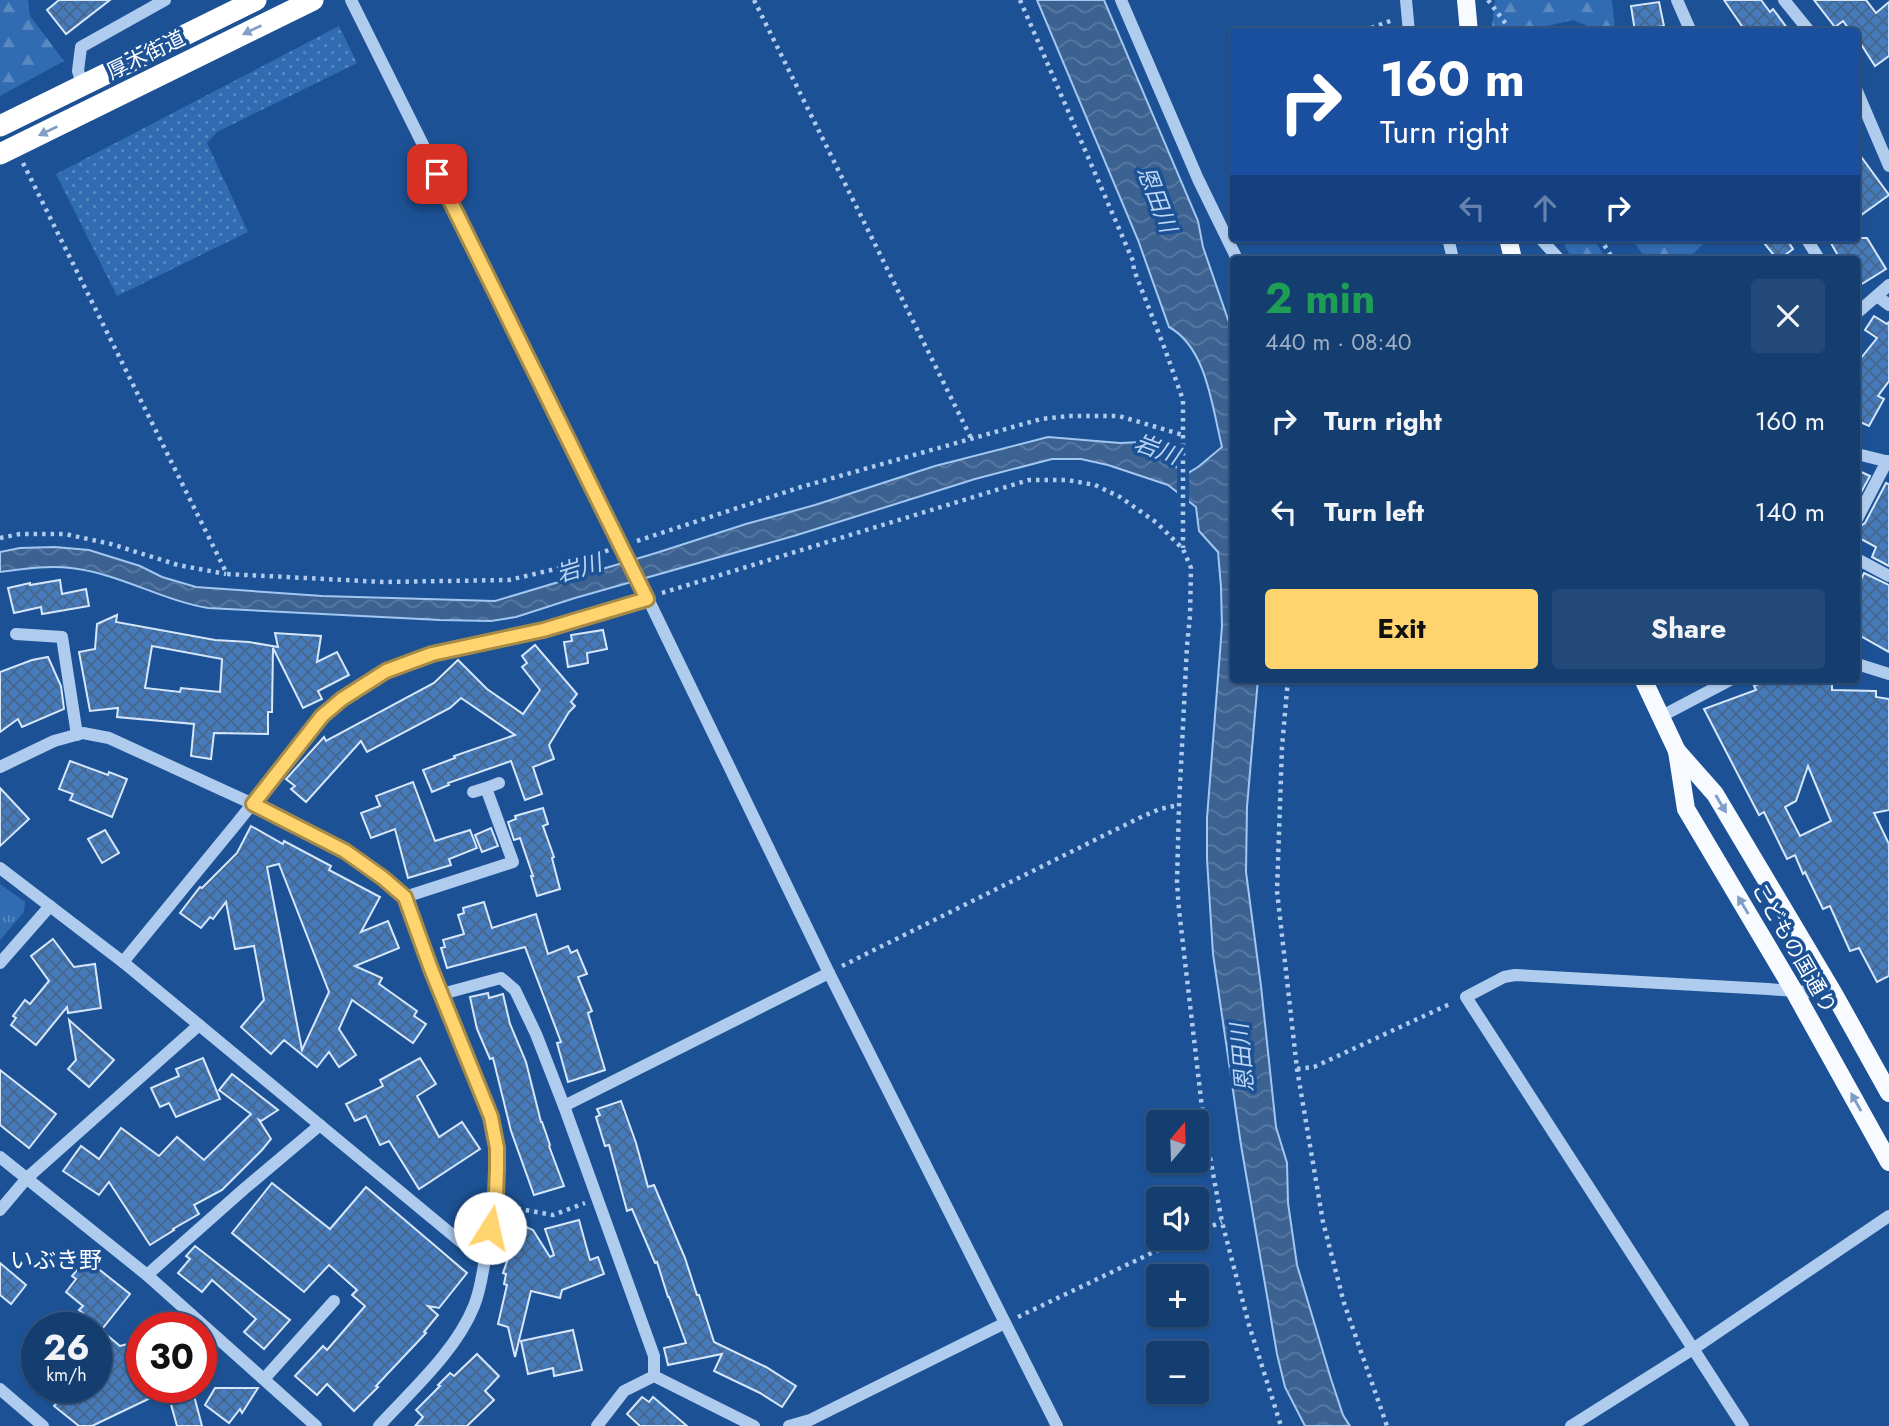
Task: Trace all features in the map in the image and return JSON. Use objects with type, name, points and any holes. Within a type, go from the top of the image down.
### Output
[{"type":"highway","name":"厚木街道","points":[[0,126],[256,0]]},
{"type":"highway","name":"厚木街道","points":[[7,150],[313,0]]},
{"type":"main road","points":[[1466,0],[1469,28]]},
{"type":"main road","name":"こどもの国通り","points":[[1645,683],[1677,751],[1715,794],[1834,994],[1889,1093]]},
{"type":"main road","name":"こどもの国通り","points":[[1677,751],[1686,809],[1794,991],[1889,1162]]},
{"type":"street","points":[[83,86],[78,71],[81,47],[165,0]]},
{"type":"street","points":[[351,0],[625,551],[829,973],[1057,1426]]},
{"type":"street","points":[[1121,0],[1198,179],[1236,256]]},
{"type":"street","points":[[1406,0],[1409,28]]},
{"type":"street","points":[[1677,0],[1689,28]]},
{"type":"street","points":[[1784,0],[1807,28]]},
{"type":"street","points":[[1860,98],[1889,166]]},
{"type":"street","points":[[1544,242],[1556,256]]},
{"type":"street","points":[[1860,310],[1889,285]]},
{"type":"street","points":[[1877,296],[1889,305]]},
{"type":"street","points":[[1860,455],[1888,462],[1860,513]]},
{"type":"street","points":[[1860,561],[1889,576]]},
{"type":"street","points":[[123,962],[322,716],[353,691],[386,671],[432,654],[543,630],[645,593]]},
{"type":"street","points":[[16,634],[62,637],[76,735]]},
{"type":"street","points":[[1860,665],[1889,674]]},
{"type":"street","points":[[1660,717],[1724,683]]},
{"type":"street","points":[[0,767],[54,741],[83,733],[109,738],[253,804],[345,851],[405,897],[491,1117],[497,1148],[496,1195],[475,1305],[456,1339],[379,1426]]},
{"type":"street","points":[[472,792],[499,783]]},
{"type":"street","points":[[405,897],[513,862],[486,788]]},
{"type":"street","points":[[0,868],[123,962],[461,1242],[486,1252]]},
{"type":"street","points":[[0,963],[50,906]]},
{"type":"street","points":[[564,1107],[829,973]]},
{"type":"street","points":[[1744,1426],[1466,997],[1504,977],[1515,975],[1834,994]]},
{"type":"street","points":[[442,994],[501,978],[515,989],[536,1034],[564,1107],[654,1356],[654,1376]]},
{"type":"street","points":[[0,1210],[27,1178],[199,1025]]},
{"type":"street","points":[[147,1275],[320,1125]]},
{"type":"street","points":[[0,1157],[147,1275],[316,1426]]},
{"type":"street","points":[[1571,1426],[1693,1349],[1889,1216]]},
{"type":"street","points":[[264,1379],[334,1301]]},
{"type":"street","points":[[789,1426],[810,1420],[1005,1323]]},
{"type":"street","points":[[598,1426],[624,1391],[654,1376]]},
{"type":"street","points":[[654,1376],[754,1426]]},
{"type":"street","points":[[0,1390],[43,1426]]},
{"type":"path","points":[[754,0],[971,438]]},
{"type":"path","points":[[1020,0],[1133,261],[1182,400],[1183,549]]},
{"type":"path","points":[[1488,0],[1509,28]]},
{"type":"path","points":[[7,150],[227,574]]},
{"type":"path","points":[[0,538],[20,534],[65,534],[111,544],[178,565],[227,574],[383,582],[509,580],[625,551],[801,486],[1041,419],[1119,416],[1183,435]]},
{"type":"path","points":[[645,593],[665,592],[1029,480],[1068,480],[1095,485],[1120,497],[1157,523],[1183,549],[1191,568],[1191,580],[1179,804],[1179,910],[1204,1125],[1222,1222],[1249,1325],[1281,1426]]},
{"type":"path","points":[[1288,683],[1282,747],[1278,891],[1297,1069],[1323,1222],[1341,1292],[1387,1426]]},
{"type":"path","points":[[829,973],[1139,818],[1179,804]]},
{"type":"path","points":[[1297,1069],[1314,1067],[1466,997]]},
{"type":"path","points":[[513,1208],[553,1215],[573,1207]]},
{"type":"path","points":[[1209,1227],[1222,1222]]},
{"type":"path","points":[[1005,1323],[1158,1250]]},
{"type":"green space","points":[[0,0],[28,0],[30,16],[64,61],[0,96]]},
{"type":"green space","points":[[1612,0],[1615,28],[1593,28],[1573,20],[1538,28],[1492,28],[1495,1]]},
{"type":"green space","points":[[339,26],[357,63],[217,132],[207,143],[248,232],[117,296],[56,174]]},
{"type":"green space","points":[[1563,242],[1595,242],[1604,256],[1570,256]]},
{"type":"green space","points":[[1634,242],[1705,242],[1691,256],[1644,256]]},
{"type":"green space","points":[[0,884],[25,902],[24,912],[0,940]]},
{"type":"water","name":"恩田川","points":[[1037,0],[1104,0],[1198,221],[1203,247],[1230,325],[1230,683],[1258,683],[1247,807],[1246,872],[1276,1127],[1287,1163],[1288,1203],[1297,1265],[1331,1379],[1343,1415],[1350,1426],[1305,1426],[1285,1387],[1277,1354],[1241,1145],[1213,954],[1207,818],[1222,626],[1218,552],[1199,531],[1196,507],[1168,485],[1108,465],[1081,459],[1052,459],[975,479],[797,535],[516,617],[491,621],[208,608],[173,599],[106,575],[71,568],[0,572],[0,552],[20,548],[55,547],[89,550],[196,587],[322,596],[495,601],[935,466],[1048,437],[1120,443],[1141,442],[1161,459],[1188,473],[1222,447],[1211,397],[1200,364],[1182,337],[1169,327],[1138,240]]},
{"type":"pier","points":[[1177,463],[1189,468],[1189,506],[1177,496]]},
{"type":"building","points":[[59,0],[110,0],[66,34],[47,10]]},
{"type":"building","points":[[1724,0],[1761,0],[1770,12],[1773,9],[1787,28],[1743,28]]},
{"type":"building","points":[[1814,0],[1866,0],[1876,13],[1889,2],[1889,56],[1875,66],[1860,43],[1860,28],[1848,28],[1843,21],[1835,27]]},
{"type":"building","points":[[1659,2],[1664,26],[1635,28],[1631,6]]},
{"type":"building","points":[[1860,155],[1889,195],[1860,216]]},
{"type":"building","points":[[1860,238],[1867,238],[1886,269],[1860,285],[1860,256],[1838,256],[1830,242],[1860,242]]},
{"type":"building","points":[[1763,242],[1789,242],[1793,249],[1784,256],[1775,256]]},
{"type":"building","points":[[1874,316],[1887,324],[1889,322],[1889,381],[1878,396],[1884,399],[1869,426],[1860,422],[1860,359],[1877,338],[1865,330]]},
{"type":"building","points":[[1860,471],[1870,476],[1860,494]]},
{"type":"building","points":[[1886,483],[1889,484],[1889,566],[1872,557],[1876,547],[1860,539],[1860,526],[1865,523]]},
{"type":"building","points":[[1864,573],[1889,585],[1889,652],[1860,636],[1860,582]]},
{"type":"building","points":[[60,580],[62,594],[86,589],[89,606],[42,614],[41,607],[14,613],[8,588]]},
{"type":"building","points":[[117,615],[116,622],[215,640],[278,647],[275,633],[321,636],[317,662],[337,652],[349,675],[318,691],[322,699],[303,708],[273,648],[272,712],[268,712],[268,734],[214,733],[211,759],[191,756],[194,724],[117,717],[118,708],[90,711],[79,652],[95,649],[97,624]],"holes":[[[152,646],[222,659],[220,692],[181,688],[180,692],[145,688]]]},
{"type":"building","points":[[603,630],[607,649],[587,653],[588,663],[568,667],[564,642],[572,641],[571,635]]},
{"type":"building","points":[[535,645],[577,694],[571,702],[575,706],[549,745],[554,759],[533,767],[542,794],[525,800],[511,761],[448,783],[449,785],[432,792],[423,770],[515,735],[461,698],[450,708],[367,752],[361,741],[306,802],[291,789],[295,786],[286,779],[324,737],[326,741],[434,683],[458,660],[487,689],[523,714],[540,690],[522,667],[527,663],[522,656]]},
{"type":"building","points":[[48,657],[61,686],[64,709],[22,727],[18,719],[0,732],[0,672]]},
{"type":"building","points":[[1761,683],[1832,683],[1832,690],[1876,691],[1876,697],[1889,699],[1889,810],[1874,813],[1889,844],[1889,976],[1877,982],[1859,948],[1850,951],[1830,906],[1823,909],[1795,855],[1787,859],[1764,812],[1759,815],[1704,709],[1756,690],[1754,686]],"holes":[[[1808,766],[1831,821],[1800,836],[1785,807],[1796,801]]]},
{"type":"building","points":[[70,761],[127,779],[112,817],[70,800],[73,794],[59,789]]},
{"type":"building","points":[[413,782],[435,841],[470,830],[477,848],[449,859],[451,865],[408,878],[395,829],[371,838],[361,813],[380,806],[376,796]]},
{"type":"building","points":[[0,788],[29,819],[0,846]]},
{"type":"building","points":[[543,808],[548,824],[543,826],[554,857],[552,858],[560,889],[537,896],[520,838],[514,840],[508,822],[516,819],[515,816]]},
{"type":"building","points":[[251,826],[331,866],[329,870],[380,897],[361,932],[388,921],[399,948],[355,966],[382,978],[379,984],[417,1011],[414,1016],[426,1024],[413,1043],[352,1000],[339,1029],[356,1055],[339,1067],[329,1052],[317,1067],[284,1040],[271,1054],[241,1027],[264,1000],[254,946],[235,949],[226,902],[213,919],[210,917],[201,928],[180,913],[200,887],[237,853]],"holes":[[[279,864],[329,992],[302,1050],[267,867]]]},
{"type":"building","points":[[491,828],[498,846],[482,852],[475,835]]},
{"type":"building","points":[[105,830],[119,853],[102,863],[88,839]]},
{"type":"building","points":[[484,902],[492,928],[536,914],[548,954],[568,946],[571,953],[577,950],[587,974],[578,977],[592,1011],[588,1013],[605,1070],[568,1082],[557,1043],[561,1042],[525,947],[447,968],[441,948],[445,947],[443,940],[464,934],[458,915],[464,913],[463,908]]},
{"type":"building","points":[[53,939],[74,967],[95,964],[101,1008],[68,1013],[67,1007],[36,1045],[11,1025],[16,1018],[13,1016],[25,1000],[30,1004],[49,981],[31,956]]},
{"type":"building","points":[[488,993],[489,998],[503,994],[510,1024],[526,1062],[541,1122],[564,1186],[534,1195],[511,1131],[493,1058],[490,1059],[477,1029],[470,997]]},
{"type":"building","points":[[69,1020],[114,1060],[89,1087],[68,1069],[76,1060]]},
{"type":"building","points":[[203,1058],[220,1099],[176,1117],[169,1103],[160,1107],[151,1088],[179,1076],[176,1069]]},
{"type":"building","points":[[420,1058],[436,1084],[417,1096],[439,1137],[462,1122],[480,1149],[419,1189],[389,1141],[380,1145],[366,1116],[355,1121],[346,1104],[383,1086],[380,1080]]},
{"type":"building","points":[[0,1070],[56,1114],[29,1148],[0,1125]]},
{"type":"building","points":[[232,1074],[278,1110],[259,1120],[271,1139],[222,1190],[194,1205],[199,1214],[150,1245],[109,1182],[99,1195],[63,1171],[81,1146],[99,1159],[121,1128],[159,1156],[177,1137],[204,1160],[251,1114],[219,1090]]},
{"type":"building","points":[[621,1101],[648,1187],[654,1185],[685,1258],[714,1342],[766,1367],[796,1386],[782,1407],[714,1371],[722,1354],[668,1365],[664,1348],[686,1343],[657,1262],[655,1263],[632,1209],[627,1211],[609,1145],[605,1146],[596,1117],[600,1115],[597,1109]]},
{"type":"building","points":[[272,1183],[330,1229],[366,1187],[467,1273],[439,1308],[428,1306],[438,1315],[424,1332],[426,1333],[354,1411],[327,1384],[317,1395],[295,1376],[323,1346],[327,1350],[365,1306],[352,1295],[357,1290],[329,1265],[304,1292],[232,1233]]},
{"type":"building","points":[[579,1220],[590,1260],[598,1257],[604,1274],[562,1290],[560,1298],[531,1291],[515,1357],[508,1327],[498,1324],[507,1285],[504,1284],[506,1274],[503,1273],[520,1224],[533,1230],[550,1257],[554,1255],[545,1229]]},
{"type":"building","points":[[195,1246],[290,1320],[264,1349],[244,1332],[256,1319],[212,1280],[202,1292],[178,1273],[190,1259],[186,1256]]},
{"type":"building","points":[[86,1259],[130,1294],[112,1316],[112,1312],[81,1312],[79,1310],[83,1306],[66,1292],[76,1279],[72,1276]]},
{"type":"building","points":[[0,1263],[26,1285],[11,1304],[0,1295]]},
{"type":"building","points":[[573,1330],[582,1370],[554,1376],[553,1368],[528,1374],[521,1341]]},
{"type":"building","points":[[112,1339],[120,1346],[126,1344],[126,1403],[140,1403],[92,1426],[79,1426],[54,1406],[57,1403],[112,1403]]},
{"type":"building","points":[[477,1354],[499,1376],[485,1391],[494,1400],[467,1426],[415,1426],[423,1417],[416,1410],[450,1373],[454,1376]]},
{"type":"building","points":[[217,1388],[258,1388],[242,1413],[240,1409],[229,1423],[205,1405],[217,1403]]},
{"type":"building","points":[[642,1397],[649,1402],[653,1397],[687,1426],[640,1426],[627,1414]]},
{"type":"building","points":[[171,1403],[196,1403],[202,1426],[177,1426]]},
{"type":"district","name":"いぶき野","points":[[56,1260]]},
{"type":"route","points":[[437,174],[647,599],[543,630],[432,654],[386,671],[342,699],[322,716],[253,804],[345,851],[405,897],[491,1117],[497,1148],[497,1168],[496,1195],[490,1228]]},
{"type":"water label","name":"岩川","points":[[1157,449]]},
{"type":"water label","name":"岩川","points":[[579,568]]}]
